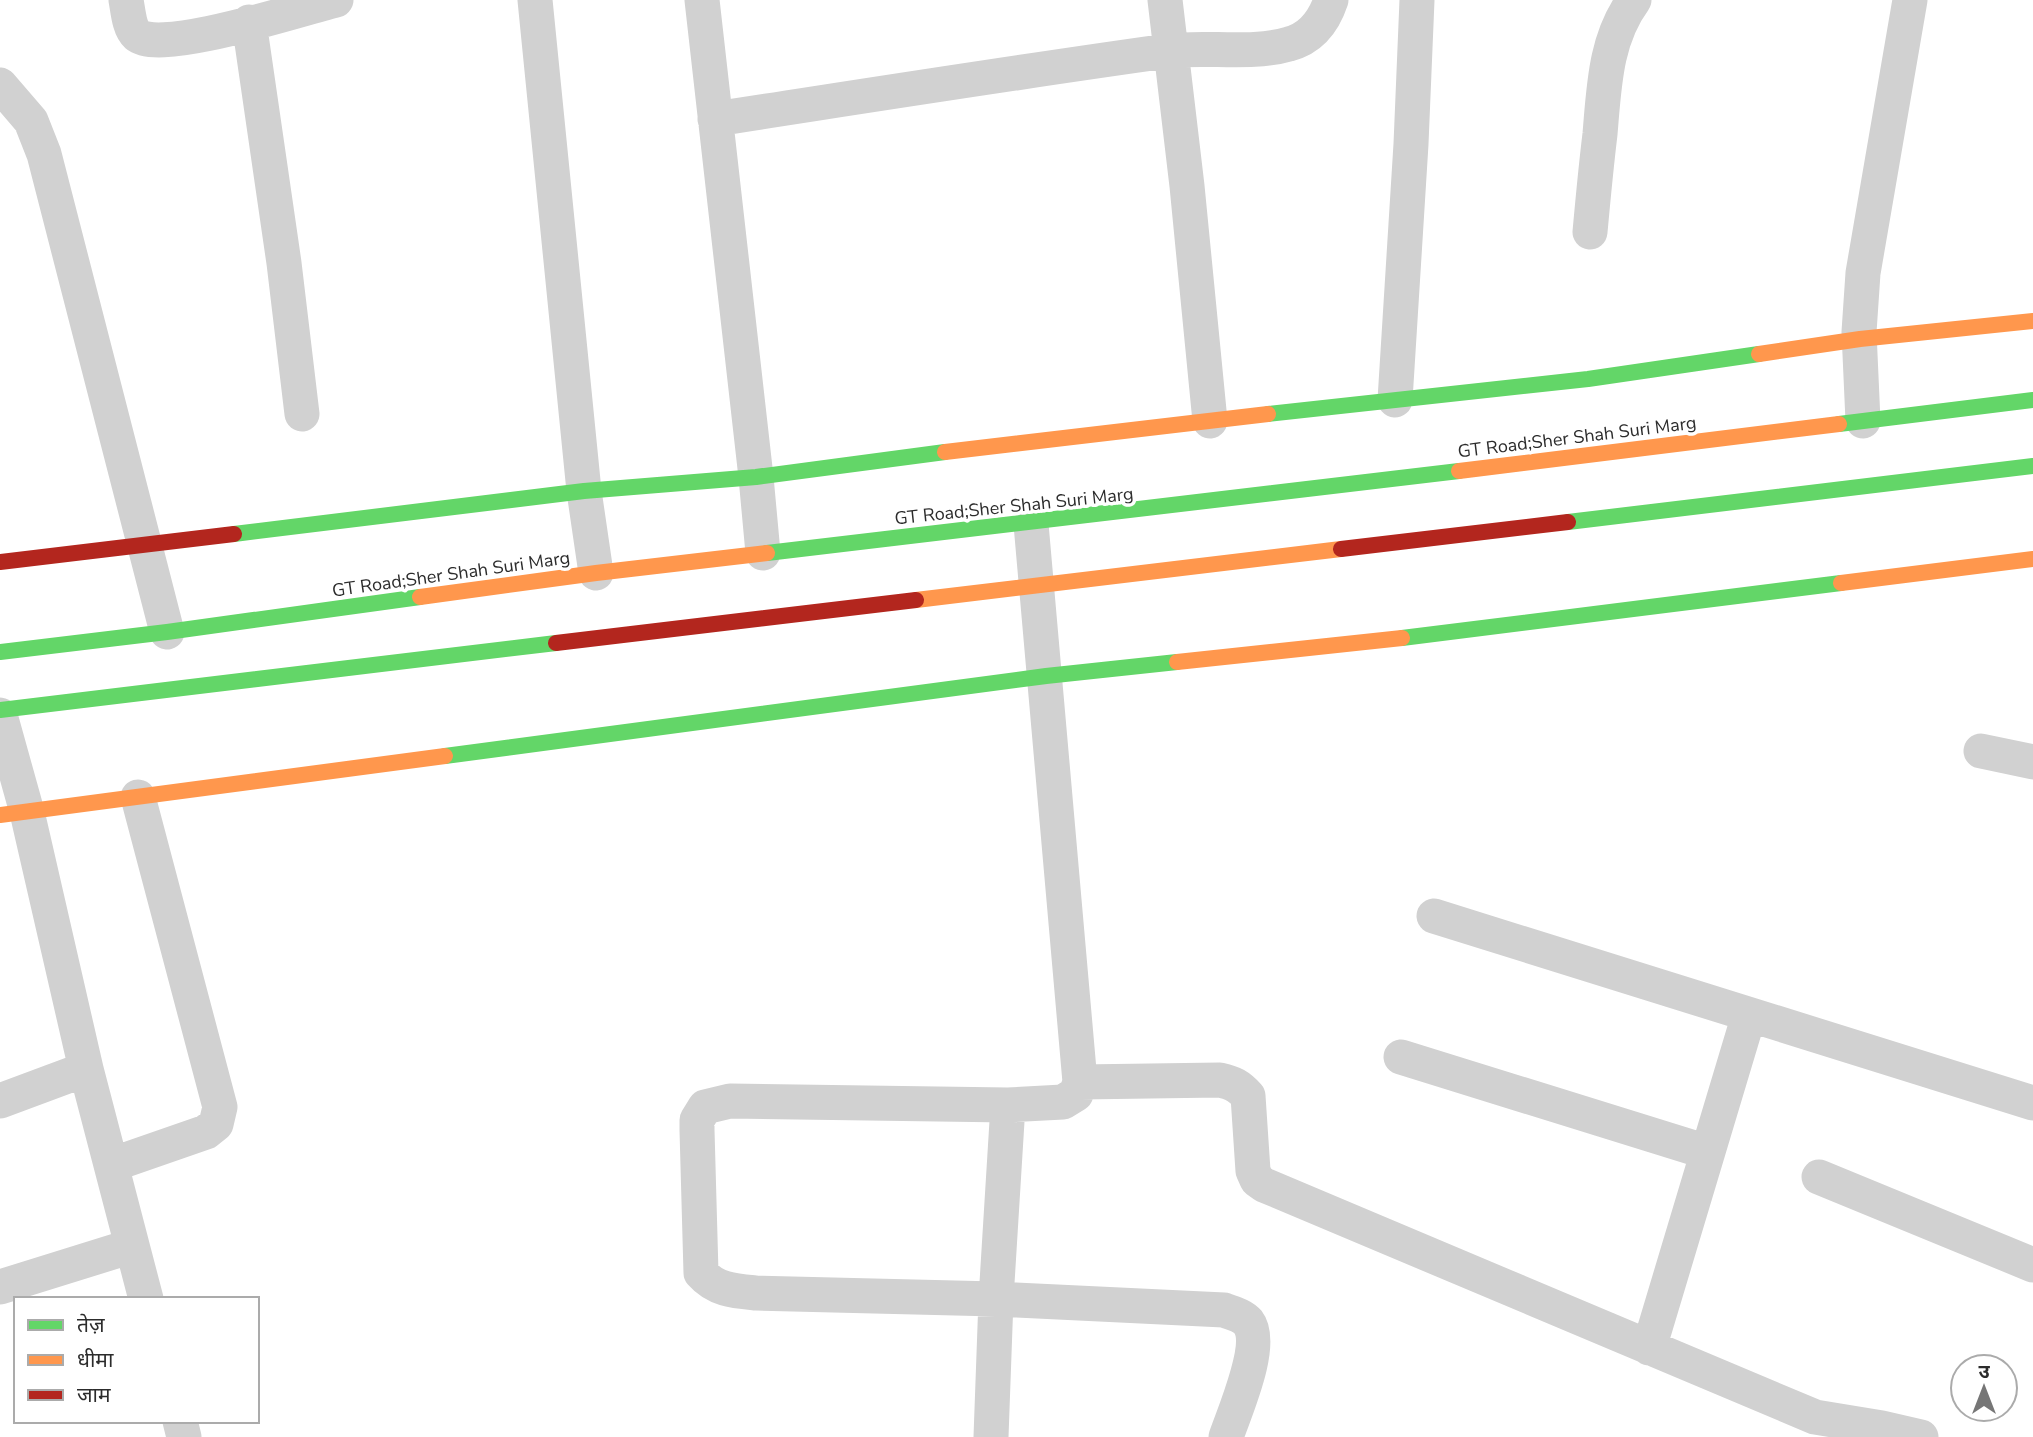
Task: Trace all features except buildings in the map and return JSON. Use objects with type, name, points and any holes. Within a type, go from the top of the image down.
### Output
[{"type":"main road","points":[[0,562],[584,491],[756,477],[1023,442],[1588,379],[1860,339],[2033,321]]},
{"type":"main road","name":"GT Road;Sher Shah Suri Marg","points":[[0,652],[167,632],[596,573],[1031,524],[2033,400]]},
{"type":"main road","points":[[0,713],[2033,466]]},
{"type":"main road","points":[[14,813],[1046,676],[1434,635],[2033,559]]},
{"type":"street","points":[[125,0],[134,32],[151,41],[189,38],[336,0]]},
{"type":"street","points":[[536,0],[584,491],[596,573]]},
{"type":"street","points":[[702,0],[763,553]]},
{"type":"street","points":[[1165,0],[1210,421]]},
{"type":"street","points":[[715,119],[1171,50],[1290,44],[1309,36],[1326,15],[1331,0]]},
{"type":"street","points":[[1395,401],[1417,0]]},
{"type":"street","points":[[1590,232],[1606,65],[1625,12],[1634,0]]},
{"type":"street","points":[[1863,421],[1860,339],[1863,273],[1910,0]]},
{"type":"street","points":[[249,22],[286,275],[302,414]]},
{"type":"street","points":[[5,97],[31,121],[44,154],[167,632]]},
{"type":"street","points":[[1031,524],[1080,1082],[1076,1094],[1063,1102],[1007,1105],[730,1101],[705,1107],[697,1120],[701,1273],[710,1284],[729,1290],[756,1293],[996,1299],[1224,1310],[1241,1316],[1250,1324],[1253,1341],[1250,1368],[1226,1437]]},
{"type":"street","points":[[0,713],[14,813],[86,1069],[145,1297]]},
{"type":"street","points":[[1981,751],[2033,762]]},
{"type":"street","points":[[111,1165],[206,1132],[216,1124],[220,1107],[138,797]]},
{"type":"street","points":[[1434,916],[2033,1103]]},
{"type":"street","points":[[1649,1348],[1749,1015]]},
{"type":"street","points":[[1401,1057],[1707,1152]]},
{"type":"street","points":[[0,1101],[86,1069]]},
{"type":"street","points":[[1080,1082],[1220,1080],[1233,1083],[1248,1096],[1253,1171],[1257,1180],[1264,1185],[1815,1418],[1882,1427],[1921,1437]]},
{"type":"street","points":[[991,1437],[1007,1105]]},
{"type":"street","points":[[1819,1177],[2033,1265]]},
{"type":"street","points":[[0,1287],[132,1246]]},
{"type":"traffic: fast","points":[[1268,414],[1588,379],[1759,354]]},
{"type":"traffic: fast","points":[[1839,424],[2033,400]]},
{"type":"traffic: fast","points":[[234,534],[584,491],[756,477],[945,452]]},
{"type":"traffic: fast","points":[[1568,522],[2033,466]]},
{"type":"traffic: fast","points":[[767,553],[1459,471]]},
{"type":"traffic: fast","points":[[1402,638],[1841,583]]},
{"type":"traffic: fast","points":[[0,652],[420,597]]},
{"type":"traffic: fast","points":[[0,710],[556,643]]},
{"type":"traffic: fast","points":[[445,756],[1046,676],[1177,662]]},
{"type":"traffic: slow","points":[[1759,354],[1860,339],[2033,321]]},
{"type":"traffic: slow","points":[[945,452],[1268,414]]},
{"type":"traffic: slow","points":[[1459,471],[1839,424]]},
{"type":"traffic: slow","points":[[916,600],[1341,549]]},
{"type":"traffic: slow","points":[[420,597],[767,553]]},
{"type":"traffic: slow","points":[[1841,583],[2033,559]]},
{"type":"traffic: slow","points":[[1177,662],[1402,638]]},
{"type":"traffic: slow","points":[[0,815],[445,756]]},
{"type":"traffic: jam","points":[[1341,549],[1568,522]]},
{"type":"traffic: jam","points":[[0,562],[234,534]]},
{"type":"traffic: jam","points":[[556,643],[916,600]]}]
